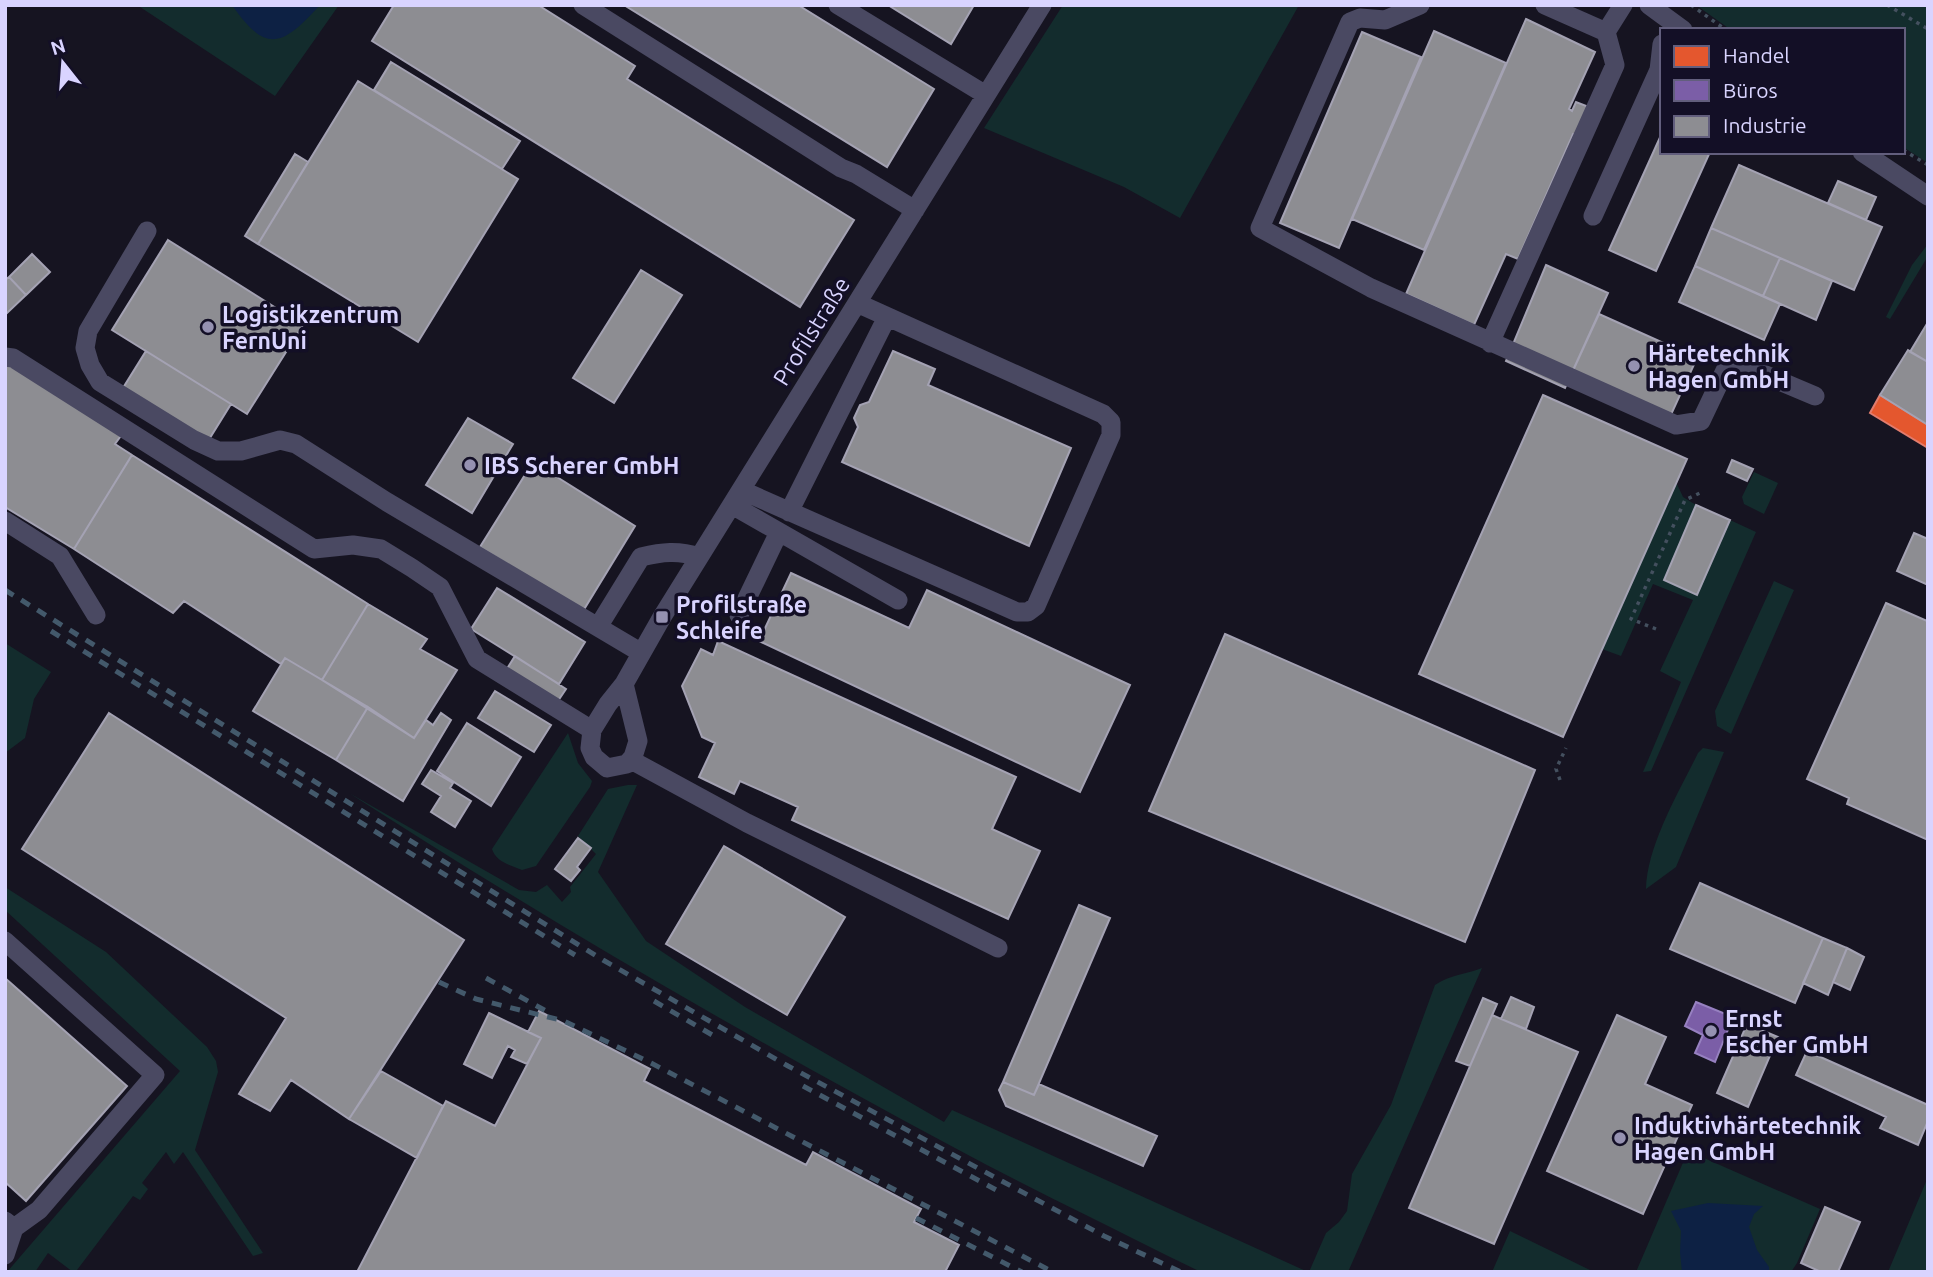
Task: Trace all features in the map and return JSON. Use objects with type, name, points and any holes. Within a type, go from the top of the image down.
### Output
[{"type":"street","points":[[583,5],[841,168],[856,174],[915,210]]},
{"type":"street","points":[[838,5],[986,95]]},
{"type":"street","name":"Profilstraße","points":[[592,730],[624,684],[640,652],[1042,5]]},
{"type":"street","points":[[1420,5],[1385,20],[1360,18],[1350,22],[1260,228],[1371,288],[1676,425],[1701,421],[1730,360],[1815,396]]},
{"type":"street","points":[[1545,5],[1606,33]]},
{"type":"street","points":[[1490,343],[1615,65],[1606,33],[1623,5]]},
{"type":"street","points":[[1649,5],[1675,27]]},
{"type":"street","points":[[1593,216],[1658,70],[1660,57]]},
{"type":"street","points":[[1865,154],[1928,196]]},
{"type":"street","points":[[147,230],[88,331],[85,348],[90,365],[100,382],[194,440],[218,451],[241,451],[280,440],[296,444],[387,502],[640,652]]},
{"type":"street","points":[[736,497],[789,512],[1017,612],[1028,612],[1036,606],[1111,435],[1111,422],[1103,414],[857,303]]},
{"type":"street","points":[[789,512],[887,317]]},
{"type":"street","points":[[5,358],[13,358],[314,549],[353,545],[381,549],[440,587],[477,659],[592,730],[590,748],[594,757],[607,768],[618,768],[631,760],[638,741],[624,684]]},
{"type":"street","points":[[736,497],[779,532],[898,600]]},
{"type":"street","points":[[5,521],[60,556],[96,615]]},
{"type":"street","points":[[739,615],[779,532]]},
{"type":"street","points":[[598,627],[641,557],[682,551],[699,557]]},
{"type":"street","points":[[631,760],[747,823],[998,947]]},
{"type":"street","points":[[5,941],[155,1075],[39,1210],[10,1224],[5,1255]]},
{"type":"path","points":[[1691,5],[1723,28]]},
{"type":"path","points":[[1887,5],[1928,29]]},
{"type":"path","points":[[1905,151],[1928,165]]},
{"type":"path","points":[[1656,629],[1631,619],[1685,500],[1700,493]]},
{"type":"path","points":[[1560,779],[1556,769],[1566,748]]},
{"type":"green space","points":[[137,5],[339,5],[275,96]]},
{"type":"green space","points":[[1063,5],[1299,5],[1180,218],[1124,187],[984,128]]},
{"type":"green space","points":[[1696,5],[1928,5],[1928,163],[1905,148],[1905,28],[1728,28]]},
{"type":"green space","points":[[1928,244],[1928,256],[1890,319],[1886,317],[1912,265]]},
{"type":"green space","points":[[1754,472],[1778,483],[1764,514],[1744,504],[1742,497]]},
{"type":"green space","points":[[1676,482],[1683,497],[1696,505],[1664,580],[1697,594],[1730,520],[1756,532],[1651,771],[1643,772],[1681,682],[1660,671],[1693,600],[1653,584],[1621,656],[1602,649]]},
{"type":"green space","points":[[1774,581],[1794,590],[1731,734],[1717,726],[1715,711]]},
{"type":"green space","points":[[5,643],[51,672],[34,699],[25,738],[5,753]]},
{"type":"green space","points":[[568,733],[578,763],[592,781],[590,787],[536,866],[522,870],[508,865],[500,860],[492,849]]},
{"type":"green space","points":[[1703,748],[1724,752],[1676,867],[1646,889],[1652,855],[1665,819]]},
{"type":"green space","points":[[637,785],[598,872],[646,941],[745,1007],[944,1122],[952,1110],[1308,1272],[1201,1272],[1061,1203],[725,1021],[498,887],[349,793],[519,890],[536,892],[547,885],[562,902],[571,892],[570,887],[596,854],[578,836],[608,789]]},
{"type":"green space","points":[[5,887],[106,952],[207,1047],[216,1061],[218,1072],[195,1150],[263,1253],[253,1256],[183,1152],[174,1164],[166,1152],[142,1183],[148,1189],[140,1200],[133,1196],[77,1270],[79,1272],[73,1272],[48,1253],[35,1272],[7,1272],[180,1071],[5,910]]},
{"type":"green space","points":[[1482,968],[1348,1272],[1309,1272],[1326,1233],[1347,1211],[1352,1174],[1391,1105],[1435,985]]},
{"type":"green space","points":[[1688,1151],[1820,1209],[1791,1272],[1636,1272]]},
{"type":"green space","points":[[1928,1177],[1928,1272],[1888,1272]]},
{"type":"green space","points":[[1510,1231],[1594,1272],[1492,1272]]},
{"type":"water","points":[[232,5],[320,5],[295,30],[274,39],[265,38],[255,32]]},
{"type":"water","points":[[1708,1203],[1763,1206],[1754,1214],[1749,1227],[1769,1272],[1682,1272],[1681,1231],[1671,1211]]},
{"type":"building: Handel","points":[[1880,395],[1928,425],[1928,448],[1870,413]]},
{"type":"building: Büros","name":"Ernst Escher GmbH","points":[[1696,1002],[1733,1017],[1715,1062],[1695,1053],[1703,1035],[1685,1026]]},
{"type":"building: Industrie","points":[[394,5],[538,5],[635,66],[627,79],[854,220],[800,307],[372,41]]},
{"type":"building: Industrie","points":[[624,5],[798,5],[934,89],[887,167]]},
{"type":"building: Industrie","points":[[888,5],[974,5],[951,44]]},
{"type":"building: Industrie","points":[[1526,19],[1595,52],[1569,109],[1572,111],[1576,102],[1589,107],[1577,136],[1573,134],[1518,259],[1506,254],[1474,325],[1406,294]]},
{"type":"building: Industrie","points":[[1434,31],[1506,63],[1424,250],[1352,219]]},
{"type":"building: Industrie","points":[[1362,32],[1421,57],[1339,248],[1280,223]]},
{"type":"building: Industrie","points":[[391,62],[520,141],[502,169],[374,90]]},
{"type":"building: Industrie","points":[[358,81],[518,179],[418,342],[258,244]]},
{"type":"building: Industrie","points":[[1660,137],[1660,154],[1709,154],[1656,271],[1609,250]]},
{"type":"building: Industrie","points":[[295,154],[308,162],[258,244],[245,236]]},
{"type":"building: Industrie","points":[[1739,165],[1882,227],[1854,290],[1711,228]]},
{"type":"building: Industrie","points":[[1838,181],[1876,197],[1866,220],[1828,203]]},
{"type":"building: Industrie","points":[[1711,228],[1780,258],[1763,296],[1695,266]]},
{"type":"building: Industrie","name":"Logistikzentrum FernUni","points":[[168,240],[303,325],[247,414],[112,330]]},
{"type":"building: Industrie","points":[[32,254],[50,272],[26,295],[9,277]]},
{"type":"building: Industrie","points":[[1780,258],[1832,281],[1816,320],[1763,296]]},
{"type":"building: Industrie","points":[[1546,265],[1608,293],[1565,388],[1506,361]]},
{"type":"building: Industrie","points":[[1695,266],[1780,304],[1764,340],[1679,302]]},
{"type":"building: Industrie","points":[[641,270],[682,295],[614,403],[573,378]]},
{"type":"building: Industrie","points":[[9,277],[26,295],[5,315],[5,280]]},
{"type":"building: Industrie","name":"Härtetechnik Hagen GmbH","points":[[1599,314],[1697,358],[1669,419],[1571,375]]},
{"type":"building: Industrie","points":[[1928,322],[1928,362],[1910,352]]},
{"type":"building: Industrie","points":[[1908,350],[1928,362],[1928,425],[1880,395]]},
{"type":"building: Industrie","points":[[146,351],[231,404],[208,441],[123,388]]},
{"type":"building: Industrie","points":[[893,351],[935,369],[928,385],[1071,448],[1029,546],[842,462],[858,427],[854,418],[860,405],[869,402]]},
{"type":"building: Industrie","points":[[5,361],[123,433],[115,444],[132,455],[74,549],[5,507]]},
{"type":"building: Industrie","points":[[1543,395],[1687,459],[1563,737],[1419,674]]},
{"type":"building: Industrie","name":"IBS Scherer GmbH","points":[[468,418],[513,444],[472,513],[426,485]]},
{"type":"building: Industrie","points":[[132,455],[368,604],[322,680],[285,658],[281,664],[184,601],[173,613],[74,549]]},
{"type":"building: Industrie","points":[[1732,460],[1753,469],[1747,481],[1727,472]]},
{"type":"building: Industrie","points":[[533,462],[635,526],[583,611],[480,547]]},
{"type":"building: Industrie","points":[[1696,505],[1730,520],[1697,595],[1664,580]]},
{"type":"building: Industrie","points":[[1914,533],[1928,539],[1928,585],[1897,571]]},
{"type":"building: Industrie","points":[[791,573],[909,628],[927,590],[1130,685],[1080,792],[759,641]]},
{"type":"building: Industrie","points":[[497,588],[585,642],[559,684],[471,629]]},
{"type":"building: Industrie","points":[[1886,603],[1927,621],[1928,619],[1928,840],[1847,804],[1849,798],[1807,779]]},
{"type":"building: Industrie","points":[[368,604],[427,639],[420,649],[457,670],[414,738],[322,680]]},
{"type":"building: Industrie","points":[[1225,634],[1535,770],[1465,942],[1149,811]]},
{"type":"building: Industrie","points":[[718,641],[1016,777],[992,829],[1040,851],[1008,919],[792,820],[798,807],[740,781],[734,794],[699,777],[715,743],[702,737],[682,686],[701,649],[713,655]]},
{"type":"building: Industrie","points":[[515,656],[566,689],[556,704],[505,672]]},
{"type":"building: Industrie","points":[[285,658],[368,707],[336,760],[253,711]]},
{"type":"building: Industrie","points":[[495,691],[551,725],[534,752],[478,718]]},
{"type":"building: Industrie","points":[[368,707],[414,738],[426,720],[433,725],[441,713],[451,720],[403,801],[336,760]]},
{"type":"building: Industrie","points":[[109,713],[464,940],[349,1119],[291,1080],[270,1111],[239,1094],[286,1018],[22,849]]},
{"type":"building: Industrie","points":[[467,723],[521,757],[491,806],[437,771]]},
{"type":"building: Industrie","points":[[431,770],[453,783],[450,788],[471,801],[455,827],[431,812],[441,796],[422,784]]},
{"type":"building: Industrie","points":[[578,838],[591,848],[577,867],[580,870],[571,881],[555,869]]},
{"type":"building: Industrie","points":[[724,846],[845,917],[787,1015],[666,944]]},
{"type":"building: Industrie","points":[[1700,883],[1823,938],[1795,1003],[1670,949]]},
{"type":"building: Industrie","points":[[1079,905],[1110,918],[1034,1095],[1003,1082]]},
{"type":"building: Industrie","points":[[1823,938],[1847,948],[1828,995],[1803,983]]},
{"type":"building: Industrie","points":[[1847,948],[1864,957],[1850,990],[1833,982]]},
{"type":"building: Industrie","points":[[5,978],[127,1086],[26,1201],[5,1182]]},
{"type":"building: Industrie","points":[[1511,997],[1534,1007],[1526,1029],[1501,1019]]},
{"type":"building: Industrie","points":[[1483,998],[1497,1004],[1470,1066],[1456,1061]]},
{"type":"building: Industrie","points":[[539,1011],[650,1069],[644,1081],[806,1165],[813,1152],[921,1209],[914,1222],[959,1245],[945,1272],[357,1272],[446,1101],[495,1126],[541,1038],[528,1032]]},
{"type":"building: Industrie","points":[[489,1013],[541,1038],[527,1064],[511,1057],[515,1050],[508,1046],[492,1078],[464,1064]]},
{"type":"building: Industrie","points":[[1492,1015],[1578,1052],[1494,1244],[1409,1208]]},
{"type":"building: Industrie","name":"Induktivhärtetechnik Hagen GmbH","points":[[1617,1015],[1666,1037],[1645,1084],[1692,1105],[1643,1214],[1547,1171]]},
{"type":"building: Industrie","points":[[1747,1024],[1778,1037],[1748,1107],[1717,1093]]},
{"type":"building: Industrie","points":[[1807,1051],[1928,1105],[1928,1121],[1918,1145],[1880,1128],[1886,1117],[1796,1075]]},
{"type":"building: Industrie","points":[[381,1071],[443,1106],[417,1158],[349,1119]]},
{"type":"building: Industrie","points":[[1003,1082],[1034,1095],[1039,1084],[1157,1136],[1143,1166],[1006,1106],[999,1090]]},
{"type":"building: Industrie","points":[[1825,1207],[1860,1222],[1838,1272],[1821,1272],[1801,1263]]},
{"type":"railway","points":[[5,590],[603,960],[788,1066],[1104,1236],[1181,1272]]},
{"type":"railway","points":[[51,631],[575,955]]},
{"type":"railway","points":[[486,978],[546,1011]]},
{"type":"railway","points":[[439,982],[476,999],[564,1021],[651,1063],[1053,1272]]},
{"type":"railway","points":[[654,1001],[714,1036]]},
{"type":"railway","points":[[803,1086],[1000,1192]]},
{"type":"railway","points":[[916,1218],[1022,1272]]},
{"type":"place","name":"Logistikzentrum FernUni","points":[[208,327]]},
{"type":"place","name":"Härtetechnik Hagen GmbH","points":[[1634,366]]},
{"type":"place","name":"IBS Scherer GmbH","points":[[470,465]]},
{"type":"place","name":"Profilstraße Schleife","points":[[662,617]]},
{"type":"place","name":"Ernst Escher GmbH","points":[[1711,1031]]},
{"type":"place","name":"Induktivhärtetechnik Hagen GmbH","points":[[1620,1138]]}]
